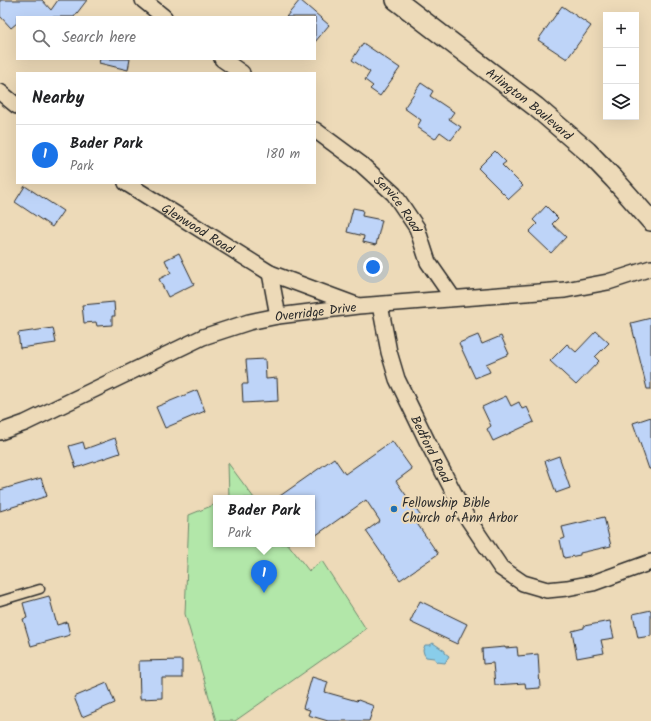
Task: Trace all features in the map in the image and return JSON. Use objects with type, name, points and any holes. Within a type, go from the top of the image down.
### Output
[{"type":"street","points":[[143,0],[163,16]]},
{"type":"street","name":"Arlington Boulevard","points":[[396,0],[536,107],[587,151],[651,221]]},
{"type":"street","points":[[223,60],[241,72]]},
{"type":"street","points":[[0,92],[16,105]]},
{"type":"street","name":"Service Road","points":[[316,131],[361,164],[394,194],[417,228],[428,262],[453,298]]},
{"type":"street","name":"Glenwood Road","points":[[128,184],[270,273],[358,306]]},
{"type":"street","name":"Overridge Drive","points":[[0,432],[25,423],[203,337],[250,322],[278,316],[358,306],[565,290],[608,282],[651,268]]},
{"type":"street","points":[[270,273],[278,316]]},
{"type":"street","name":"Bedford Road","points":[[380,305],[389,352],[397,379],[466,516],[501,568],[523,583],[547,590],[593,583],[651,562]]},
{"type":"lane","points":[[0,601],[40,589]]},
{"type":"green space","points":[[228,463],[252,495],[229,495]]},
{"type":"green space","points":[[213,505],[213,547],[290,547],[309,571],[322,561],[366,629],[235,721],[216,721],[185,614],[189,515]]},
{"type":"water","points":[[433,643],[445,651],[445,653],[449,656],[445,663],[437,662],[434,658],[426,657],[424,654],[423,650],[425,645],[430,645]]},
{"type":"building","points":[[0,0],[42,0],[51,10],[58,0],[87,0],[75,16],[16,16],[16,24],[11,28],[0,16]]},
{"type":"building","points":[[300,0],[329,25],[316,41],[316,16],[287,16]]},
{"type":"building","points":[[562,6],[591,26],[567,59],[538,40]]},
{"type":"building","points":[[363,43],[400,68],[380,96],[370,89],[373,86],[365,80],[370,72],[352,60]]},
{"type":"building","points":[[100,60],[130,60],[128,70],[99,63]]},
{"type":"building","points":[[421,83],[433,91],[430,96],[454,112],[449,119],[461,127],[451,140],[440,132],[435,139],[417,127],[421,120],[404,108]]},
{"type":"building","points":[[495,151],[506,162],[502,165],[523,186],[509,199],[478,168]]},
{"type":"building","points":[[25,186],[63,211],[52,227],[15,202]]},
{"type":"building","points":[[546,206],[558,218],[552,224],[566,237],[551,253],[529,232],[537,224],[533,220]]},
{"type":"building","points":[[353,208],[363,210],[362,216],[382,220],[376,245],[363,242],[364,236],[347,232]]},
{"type":"building","points":[[179,253],[194,284],[168,297],[159,279],[171,273],[165,260]]},
{"type":"building","points":[[114,302],[115,316],[112,316],[112,325],[97,326],[96,322],[84,323],[82,305]]},
{"type":"building","points":[[651,318],[651,389],[647,389],[631,323]]},
{"type":"building","points":[[53,328],[56,343],[20,348],[18,333]]},
{"type":"building","points":[[596,331],[609,343],[595,357],[599,361],[576,385],[550,361],[567,344],[576,352]]},
{"type":"building","points":[[478,335],[482,344],[501,336],[509,354],[486,364],[490,372],[475,378],[459,343]]},
{"type":"building","points":[[265,359],[266,379],[277,378],[278,401],[243,403],[242,384],[248,384],[246,360]]},
{"type":"building","points":[[197,390],[205,411],[165,428],[156,407]]},
{"type":"building","points":[[506,396],[511,406],[519,402],[522,409],[527,407],[534,422],[493,441],[487,429],[491,426],[482,407]]},
{"type":"building","points":[[651,417],[651,469],[649,469],[633,423]]},
{"type":"building","points":[[115,438],[120,453],[76,468],[69,446],[83,442],[85,449]]},
{"type":"building","name":"Fellowship Bible Church of Ann Arbor","points":[[392,441],[412,469],[396,481],[422,518],[416,522],[438,554],[400,580],[366,531],[380,521],[366,500],[315,536],[315,495],[281,495],[334,458],[345,474]]},
{"type":"building","points":[[559,456],[570,488],[556,493],[545,461]]},
{"type":"building","points":[[41,478],[47,496],[0,511],[0,490]]},
{"type":"building","points":[[604,517],[611,546],[564,558],[560,540],[565,538],[562,527]]},
{"type":"building","points":[[49,596],[57,625],[67,622],[70,635],[31,646],[23,619],[27,618],[23,603]]},
{"type":"building","points":[[420,601],[467,624],[457,644],[410,622]]},
{"type":"building","points":[[651,610],[651,636],[638,638],[633,614]]},
{"type":"building","points":[[610,621],[614,638],[601,640],[604,653],[577,658],[572,631],[584,628],[584,626]]},
{"type":"building","points":[[517,647],[518,656],[538,654],[540,688],[526,689],[525,683],[495,685],[493,663],[483,664],[482,649]]},
{"type":"building","points":[[182,660],[182,678],[162,678],[162,698],[140,699],[139,661]]},
{"type":"building","points":[[312,677],[328,682],[325,692],[357,701],[358,700],[374,706],[369,721],[328,721],[308,715],[310,710],[303,708]]},
{"type":"building","points":[[107,683],[115,703],[82,717],[74,697]]},
{"type":"place","name":"Fellowship Bible Church of Ann Arbor","points":[[394,509]]},
{"type":"place","name":"Bader Park","points":[[264,593]]}]
